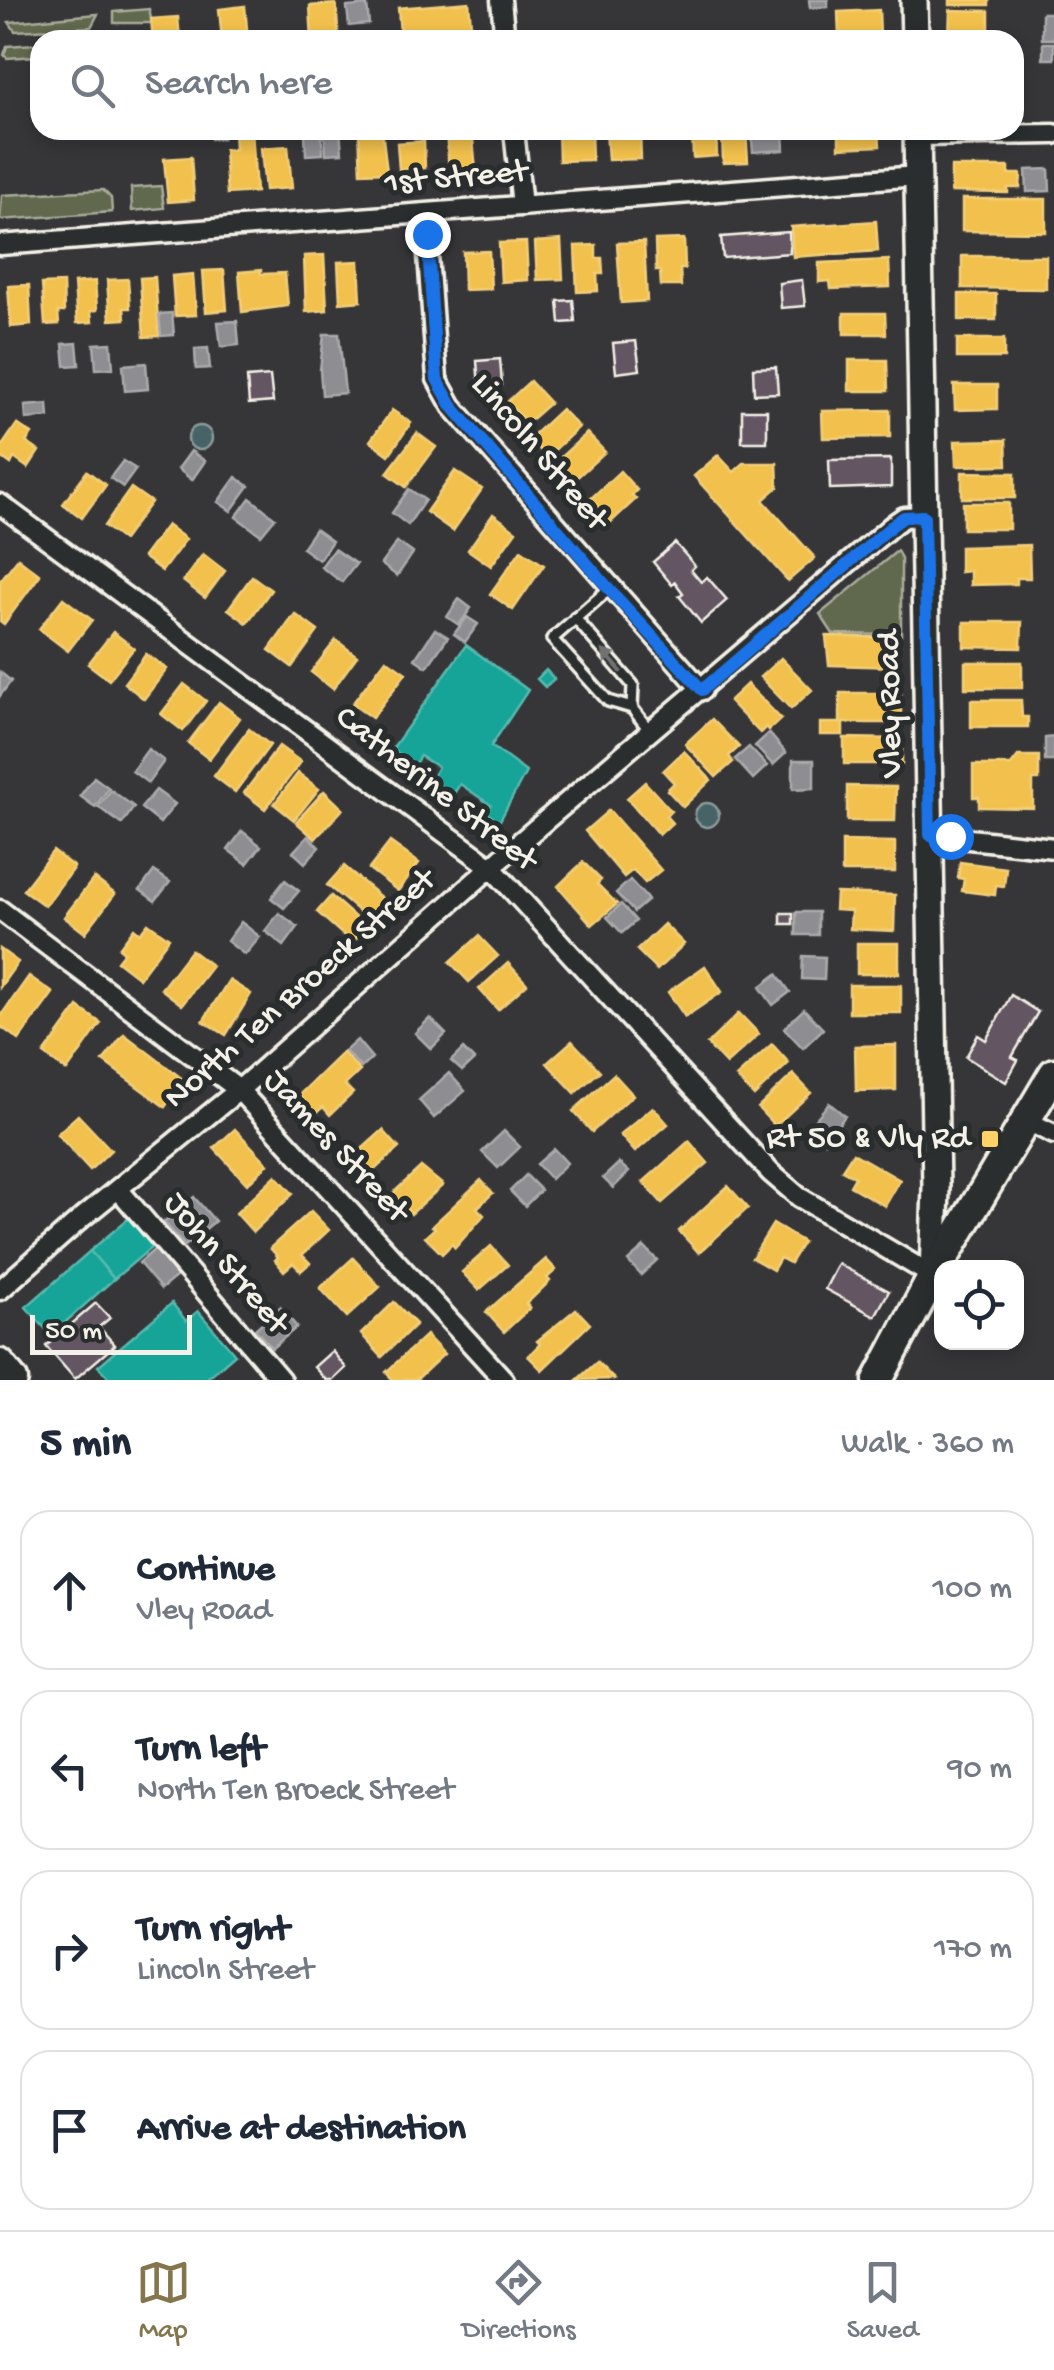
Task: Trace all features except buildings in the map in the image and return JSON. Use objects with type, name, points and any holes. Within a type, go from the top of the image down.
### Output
[{"type":"main road","points":[[878,1380],[933,1276],[1054,1073]]},
{"type":"main road","points":[[0,1364],[14,1380]]},
{"type":"street","points":[[501,0],[504,30]]},
{"type":"street","points":[[914,0],[915,30]]},
{"type":"street","points":[[1024,134],[1054,134]]},
{"type":"street","points":[[515,140],[522,206]]},
{"type":"street","name":"Vley Road","points":[[917,140],[936,1188],[933,1276]]},
{"type":"street","name":"1st Street","points":[[0,245],[918,176]]},
{"type":"street","name":"Lincoln Street","points":[[425,214],[437,379],[452,406],[609,589],[702,690]]},
{"type":"street","name":"Catherine Street","points":[[0,504],[492,867],[771,1173],[800,1197],[933,1276]]},
{"type":"street","name":"North Ten Broeck Street","points":[[0,1290],[239,1090],[492,867],[894,524],[904,517],[924,516]]},
{"type":"street","points":[[930,835],[1054,848]]},
{"type":"street","name":"James Street","points":[[0,910],[239,1090],[504,1380]]},
{"type":"street","points":[[1024,1120],[1054,1134]]},
{"type":"street","name":"John Street","points":[[119,1190],[281,1380]]},
{"type":"lane","points":[[609,589],[552,639],[608,701],[632,708],[652,733]]},
{"type":"lane","points":[[575,618],[633,686],[632,708]]},
{"type":"green space","points":[[149,9],[152,23],[114,23],[114,12]]},
{"type":"green space","points":[[98,14],[91,27],[15,31],[9,22]]},
{"type":"green space","points":[[30,44],[30,56],[7,58],[7,46]]},
{"type":"green space","points":[[161,186],[164,208],[132,211],[131,188]]},
{"type":"green space","points":[[103,190],[111,198],[112,212],[0,220],[2,195]]},
{"type":"green space","points":[[897,551],[901,558],[901,635],[833,634],[820,614]]},
{"type":"water","points":[[200,426],[212,438],[200,450],[188,438]]},
{"type":"water","points":[[707,803],[716,806],[716,824],[707,827],[698,824],[695,815],[698,806]]},
{"type":"place","name":"Rt 50 & Vly Rd","points":[[990,1139]]},
{"type":"route","points":[[427,234],[437,379],[452,406],[609,589],[702,690],[894,524],[904,517],[924,516],[930,835],[950,836]]}]
